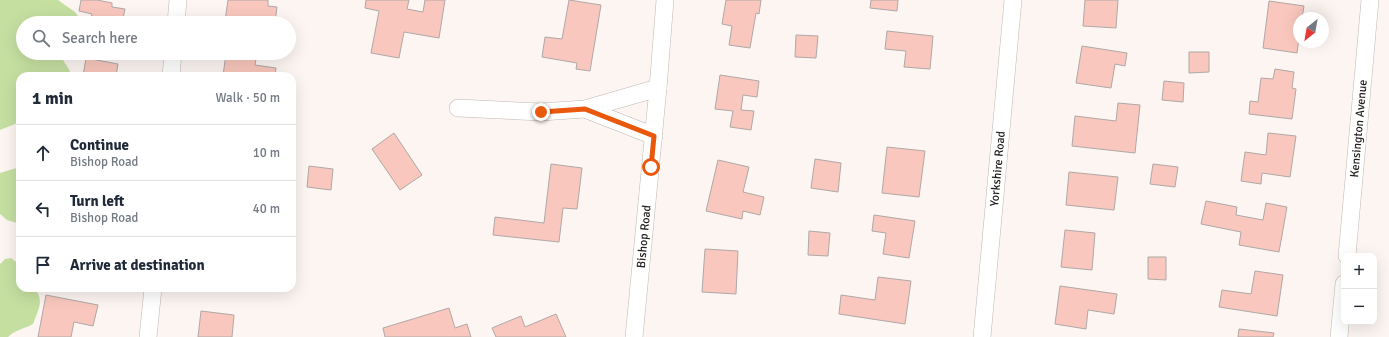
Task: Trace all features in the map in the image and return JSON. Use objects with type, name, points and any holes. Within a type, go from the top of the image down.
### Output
[{"type":"street","points":[[177,16],[178,0]]},
{"type":"street","name":"Bishop Road","points":[[634,337],[654,136],[665,0]]},
{"type":"street","name":"Yorkshire Road","points":[[982,337],[1013,0]]},
{"type":"street","name":"Kensington Avenue","points":[[1346,253],[1370,0]]},
{"type":"street","points":[[171,72],[172,60]]},
{"type":"street","points":[[458,108],[541,112],[585,109],[658,88]]},
{"type":"street","points":[[585,109],[654,136]]},
{"type":"street","points":[[1339,337],[1344,289]]},
{"type":"street","points":[[148,337],[153,292]]},
{"type":"green space","points":[[0,0],[58,0],[75,12],[78,16],[16,16],[16,60],[63,60],[70,72],[16,72],[16,123],[0,130]]},
{"type":"green space","points":[[16,168],[16,223],[7,220],[0,214],[0,173]]},
{"type":"green space","points":[[11,258],[16,262],[16,292],[37,292],[40,305],[33,324],[16,331],[8,337],[0,337],[0,264],[5,259]]},
{"type":"building","points":[[81,0],[97,0],[112,3],[112,7],[125,9],[124,16],[92,16],[92,14],[79,11]]},
{"type":"building","points":[[228,0],[268,0],[268,6],[277,7],[276,16],[226,16]]},
{"type":"building","points":[[366,0],[409,0],[407,9],[423,12],[425,0],[445,0],[439,38],[404,32],[399,58],[371,53],[379,11],[365,8]]},
{"type":"building","points":[[569,0],[601,5],[590,71],[576,69],[577,63],[542,57],[545,37],[562,39]]},
{"type":"building","points":[[726,0],[761,0],[759,14],[756,13],[750,48],[729,45],[732,26],[722,24]]},
{"type":"building","points":[[871,0],[898,0],[897,11],[870,8]]},
{"type":"building","points":[[1085,0],[1118,0],[1116,28],[1083,26]]},
{"type":"building","points":[[1269,1],[1304,6],[1303,12],[1293,12],[1293,48],[1298,48],[1297,53],[1263,48]]},
{"type":"building","points":[[887,31],[933,36],[930,69],[904,67],[906,51],[885,49]]},
{"type":"building","points":[[796,35],[818,36],[816,58],[795,57]]},
{"type":"building","points":[[1082,46],[1127,53],[1125,66],[1115,64],[1111,88],[1076,83]]},
{"type":"building","points":[[1189,52],[1209,52],[1209,72],[1189,73]]},
{"type":"building","points":[[86,60],[97,60],[118,64],[117,72],[84,72]]},
{"type":"building","points":[[225,60],[256,60],[255,65],[276,68],[276,72],[224,72]]},
{"type":"building","points":[[1275,69],[1294,72],[1292,88],[1296,89],[1292,119],[1249,114],[1250,101],[1258,102],[1261,78],[1273,79]]},
{"type":"building","points":[[720,75],[759,81],[757,97],[743,95],[741,110],[754,111],[751,130],[730,127],[733,111],[715,109]]},
{"type":"building","points":[[1164,81],[1184,83],[1183,102],[1162,100]]},
{"type":"building","points":[[1118,103],[1140,105],[1135,153],[1072,146],[1075,116],[1116,121]]},
{"type":"building","points":[[394,133],[422,175],[400,190],[372,149]]},
{"type":"building","points":[[1268,133],[1296,136],[1290,177],[1262,173],[1261,184],[1241,181],[1245,152],[1266,155]]},
{"type":"building","points":[[887,147],[925,151],[919,197],[882,193]]},
{"type":"building","points":[[815,159],[841,163],[838,192],[811,188]]},
{"type":"building","points":[[718,160],[749,167],[743,192],[764,197],[760,215],[743,211],[742,219],[706,211]]},
{"type":"building","points":[[551,164],[582,168],[577,209],[563,208],[559,242],[493,235],[495,217],[544,223]]},
{"type":"building","points":[[1153,164],[1178,167],[1175,187],[1150,184]]},
{"type":"building","points":[[309,166],[333,169],[331,190],[307,187]]},
{"type":"building","points":[[1069,172],[1118,177],[1114,210],[1066,205]]},
{"type":"building","points":[[1206,201],[1237,207],[1236,215],[1263,220],[1266,203],[1287,207],[1279,252],[1239,245],[1241,232],[1201,224]]},
{"type":"building","points":[[874,215],[915,221],[909,258],[883,254],[886,233],[872,231]]},
{"type":"building","points":[[1065,230],[1095,233],[1092,270],[1061,267]]},
{"type":"building","points":[[809,231],[830,233],[828,256],[808,255]]},
{"type":"building","points":[[705,249],[738,251],[736,294],[702,292]]},
{"type":"building","points":[[1148,257],[1166,257],[1166,280],[1148,279]]},
{"type":"building","points":[[1255,271],[1283,275],[1277,316],[1219,307],[1222,290],[1251,294]]},
{"type":"building","points":[[878,277],[911,281],[905,324],[839,314],[841,295],[875,300]]},
{"type":"building","points":[[1060,286],[1117,294],[1114,314],[1088,310],[1086,329],[1055,324]]},
{"type":"building","points":[[46,295],[98,305],[93,326],[74,322],[71,337],[38,337]]},
{"type":"building","points":[[449,308],[455,328],[467,324],[471,337],[385,337],[383,328]]},
{"type":"building","points":[[201,311],[234,315],[232,337],[198,337]]},
{"type":"building","points":[[556,314],[566,337],[496,337],[492,328],[521,316],[525,327]]},
{"type":"building","points":[[1239,329],[1274,333],[1273,337],[1238,337]]},
{"type":"route","points":[[541,112],[585,109],[654,136],[651,167]]}]
